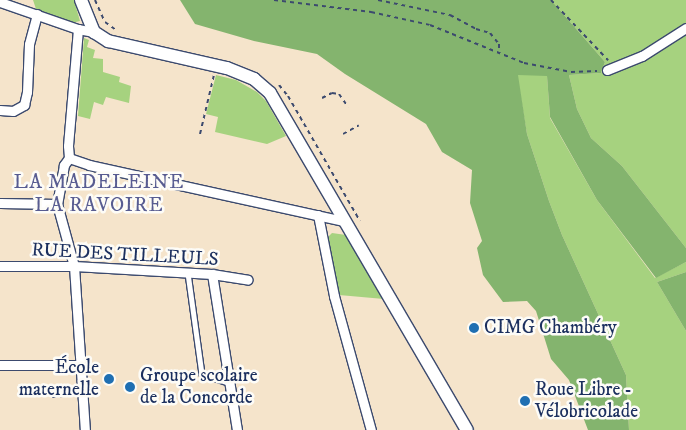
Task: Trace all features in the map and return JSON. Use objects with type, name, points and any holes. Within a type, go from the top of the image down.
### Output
[{"type":"street","points":[[81,0],[94,32]]},
{"type":"street","points":[[0,2],[78,29],[94,32],[116,44],[227,68],[254,79],[270,93],[467,430]]},
{"type":"street","points":[[0,110],[13,111],[24,105],[27,92],[29,44],[37,14]]},
{"type":"street","points":[[611,69],[642,56],[686,28]]},
{"type":"street","points":[[78,29],[68,146],[69,158],[64,165],[57,204],[74,266],[85,430]]},
{"type":"street","points":[[69,158],[89,166],[344,220]]},
{"type":"street","points":[[0,203],[57,204]]},
{"type":"street","points":[[318,215],[334,296],[370,430]]},
{"type":"street","name":"RUE DES TILLEULS","points":[[0,266],[74,266],[212,274],[248,280]]},
{"type":"street","points":[[212,274],[237,430]]},
{"type":"street","points":[[0,365],[81,365]]},
{"type":"lane","points":[[188,273],[202,374],[230,383]]},
{"type":"path","points":[[95,0],[105,22]]},
{"type":"path","points":[[274,0],[371,12],[430,24],[524,64],[571,72],[611,69]]},
{"type":"path","points":[[378,0],[450,15],[476,29],[490,33],[499,44],[499,52]]},
{"type":"path","points":[[551,0],[611,69]]},
{"type":"path","points":[[200,134],[214,73]]},
{"type":"path","points":[[322,98],[332,93],[339,94],[348,107]]},
{"type":"path","points":[[343,134],[360,125]]},
{"type":"path","points":[[336,178],[360,221]]},
{"type":"path","points":[[52,398],[82,395]]},
{"type":"green space","points":[[33,0],[74,0],[80,21],[72,23],[39,11],[36,9]]},
{"type":"green space","points":[[180,0],[551,0],[605,62],[601,73],[569,75],[577,109],[591,138],[622,166],[686,248],[686,262],[656,278],[597,200],[550,117],[547,76],[518,75],[527,134],[549,201],[562,235],[626,375],[629,430],[588,430],[569,380],[551,359],[536,311],[527,301],[503,302],[483,275],[477,248],[482,241],[470,203],[472,170],[442,152],[426,124],[345,74],[317,54],[254,41],[195,24]]},
{"type":"green space","points":[[551,0],[686,0],[686,248],[622,166],[591,138],[577,109],[569,75],[601,73],[605,62]]},
{"type":"green space","points":[[84,38],[89,40],[87,47],[95,50],[93,58],[103,59],[103,72],[120,77],[119,82],[131,86],[129,103],[106,97],[103,105],[94,102],[90,119],[78,116]]},
{"type":"green space","points":[[216,75],[236,80],[257,92],[266,101],[286,136],[267,144],[215,132],[218,117],[206,114]]},
{"type":"green space","points":[[517,75],[547,75],[550,118],[597,200],[655,278],[686,262],[686,272],[657,282],[686,331],[686,430],[629,430],[626,375],[562,235],[549,201],[527,134]]},
{"type":"green space","points":[[332,233],[346,235],[384,299],[339,295],[326,244],[326,239]]},
{"type":"green space","points":[[686,272],[686,331],[657,282]]},
{"type":"place","name":"CIMG Chambéry","points":[[474,328]]},
{"type":"place","name":"École maternelle","points":[[109,379]]},
{"type":"place","name":"Groupe scolaire de la Concorde","points":[[130,387]]},
{"type":"place","name":"Roue Libre - Vélobricolade","points":[[525,401]]},
{"type":"district","name":"LA MADELEINE LA RAVOIRE","points":[[99,194]]}]
